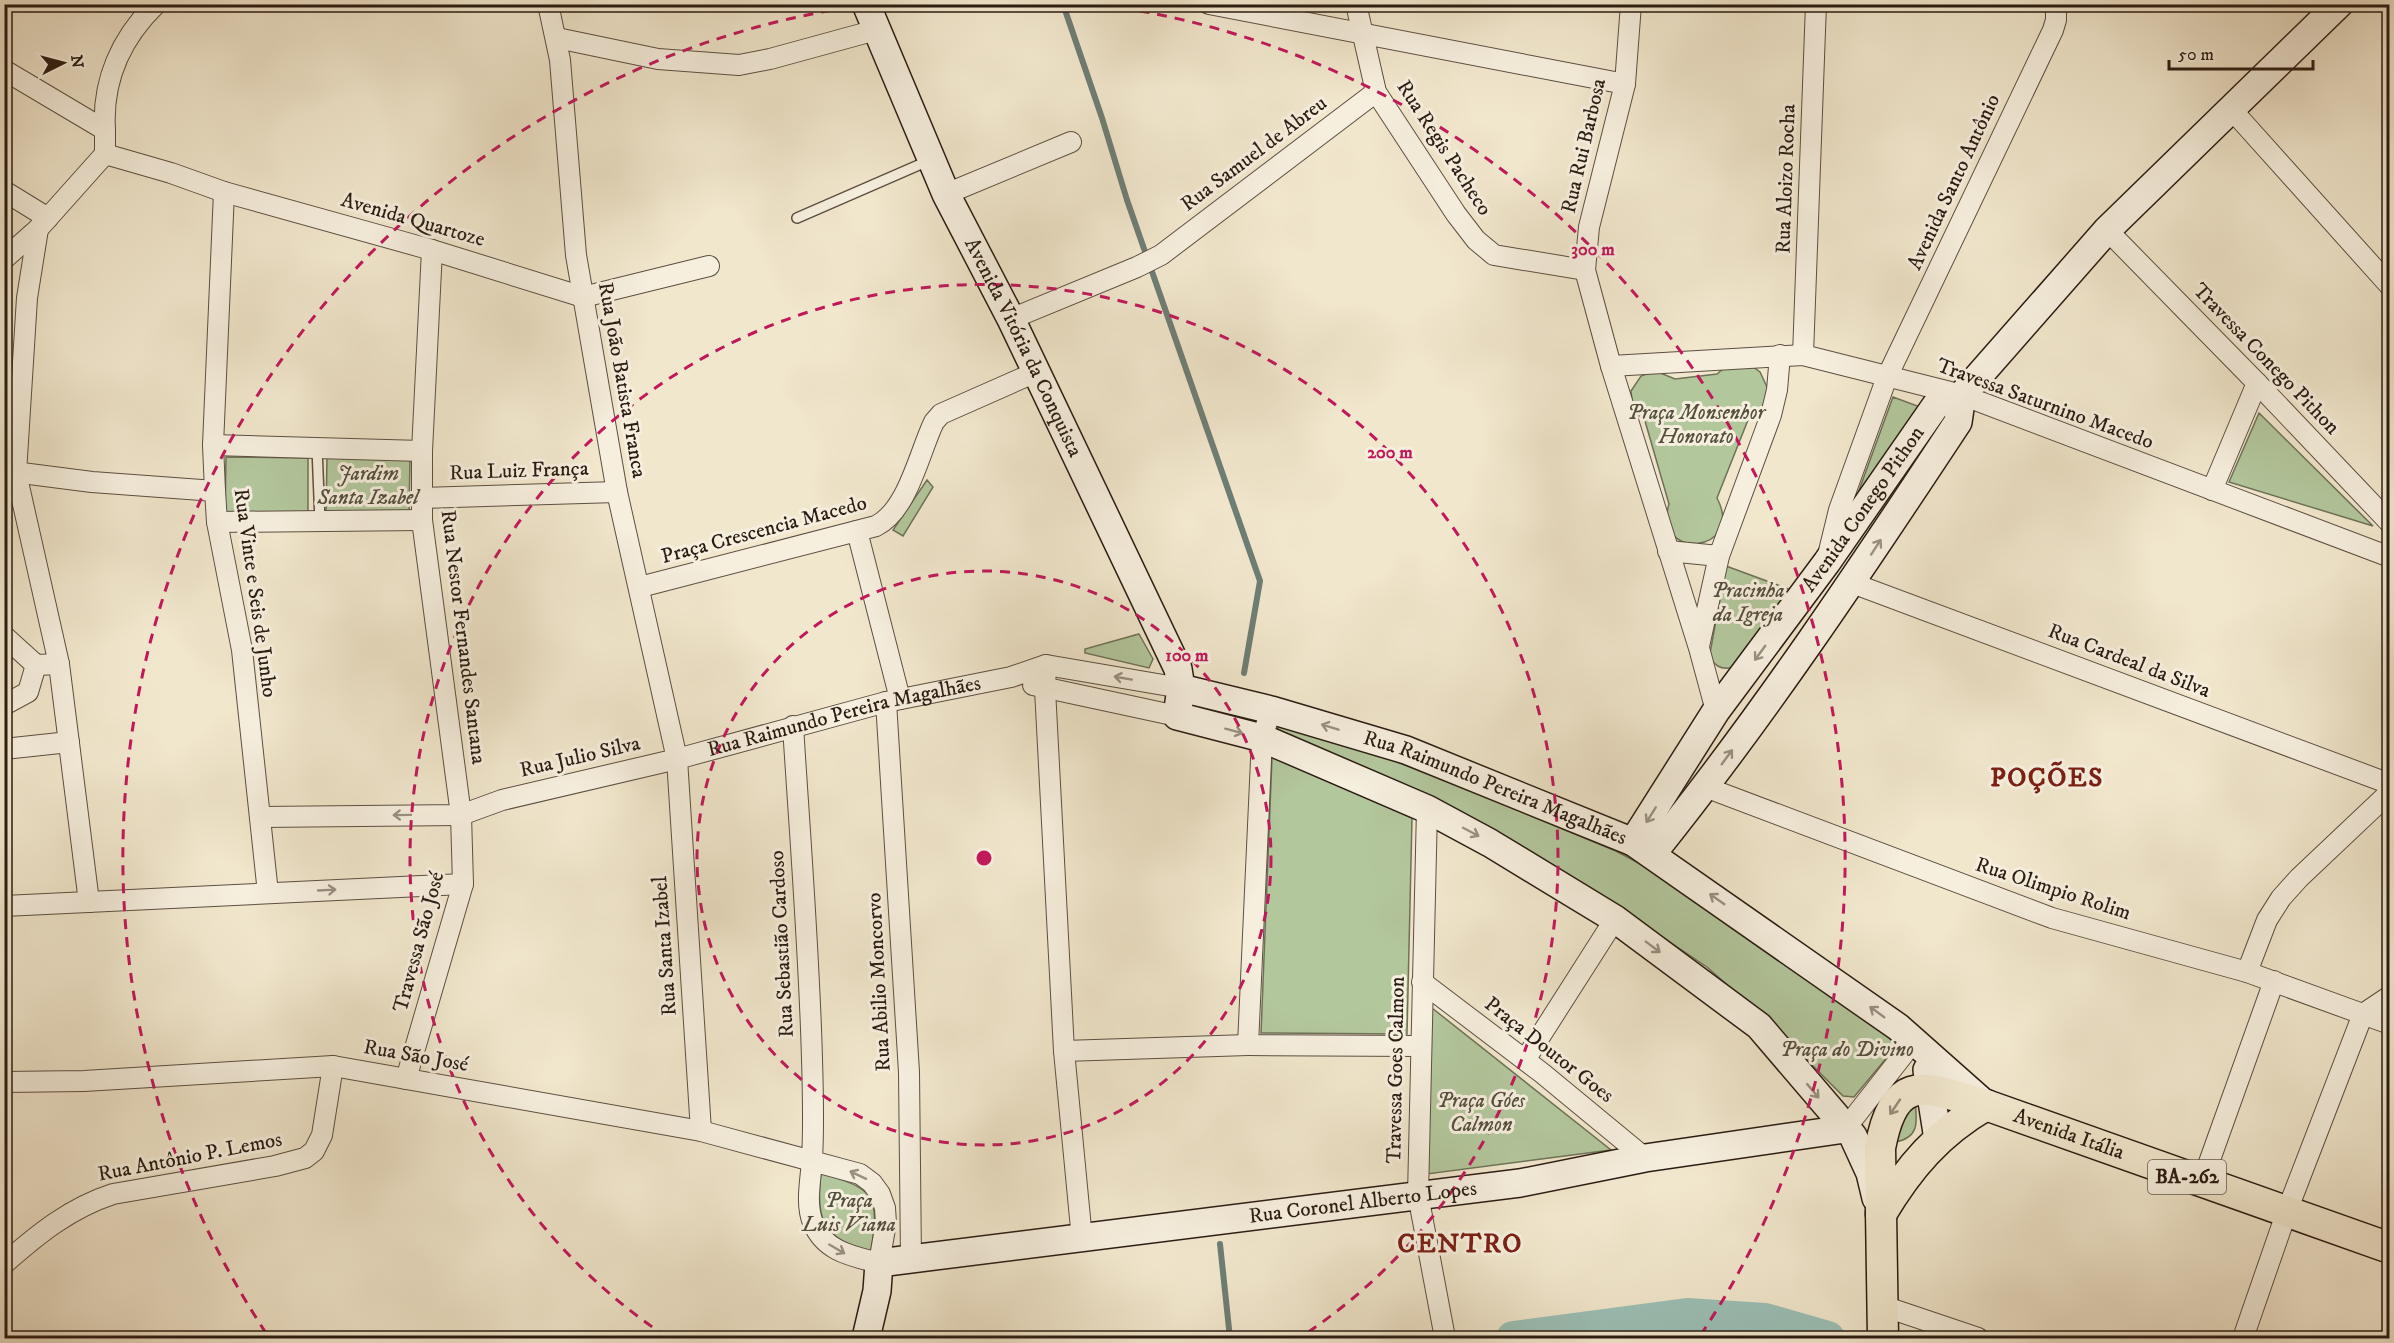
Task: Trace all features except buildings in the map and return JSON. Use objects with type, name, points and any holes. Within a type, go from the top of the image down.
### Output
[{"type":"main road","name":"Avenida Vitória da Conquista","points":[[866,4],[930,160],[1011,319],[1178,669],[1181,688]]},
{"type":"main road","name":"Avenida Conego Pithon","points":[[1643,848],[1716,711],[1827,562],[1936,405],[1962,396],[2107,230],[2339,4]]},
{"type":"main road","name":"Avenida Conego Pithon","points":[[1643,848],[1706,787],[1852,583],[1958,422],[1962,396]]},
{"type":"main road","name":"Rua Raimundo Pereira Magalhães","points":[[1181,688],[1271,710],[1406,750],[1643,848],[1918,1045],[1986,1105]]},
{"type":"main road","points":[[1178,716],[1181,688]]},
{"type":"main road","name":"Rua Raimundo Pereira Magalhães","points":[[1178,716],[1262,738],[1427,809],[1490,843],[1615,919],[1759,1026],[1849,1133]]},
{"type":"main road","points":[[1918,1045],[1932,1089],[1928,1149]]},
{"type":"main road","name":"Avenida Itália","points":[[1883,1325],[1881,1214],[1875,1161],[1884,1126],[1896,1102],[1904,1095],[1932,1089],[1986,1105],[2390,1248]]},
{"type":"main road","points":[[1881,1214],[1901,1180],[1928,1149],[1960,1120],[1986,1105]]},
{"type":"main road","points":[[1849,1133],[1875,1161],[1905,1158],[1928,1149]]},
{"type":"main road","name":"Rua Coronel Alberto Lopes","points":[[879,1263],[1520,1183],[1645,1158],[1849,1133]]},
{"type":"main road","points":[[866,1338],[877,1291],[879,1263]]},
{"type":"street","points":[[4,259],[43,224],[105,154],[107,93],[116,58],[138,22],[156,4]]},
{"type":"street","name":"Rua João Batista Franca","points":[[548,4],[557,38],[576,255],[583,297],[617,492],[677,759]]},
{"type":"street","points":[[1209,4],[1625,84]]},
{"type":"street","name":"Rua Regis Pacheco","points":[[1356,4],[1376,92],[1456,214],[1476,240],[1494,255],[1585,270]]},
{"type":"street","name":"Rua Rui Barbosa","points":[[1631,4],[1625,84],[1589,228],[1585,270],[1611,366],[1699,648],[1716,711]]},
{"type":"street","name":"Rua Aloizo Rocha","points":[[1803,355],[1816,4]]},
{"type":"street","name":"Avenida Santo Antônio","points":[[1827,562],[1839,510],[1887,378],[2053,30],[2052,10]]},
{"type":"street","points":[[557,38],[658,59],[739,65],[770,59],[876,30]]},
{"type":"street","points":[[4,70],[105,130]]},
{"type":"street","name":"Rua Samuel de Abreu","points":[[1011,319],[1161,255],[1376,92]]},
{"type":"street","points":[[2232,110],[2388,280]]},
{"type":"street","points":[[946,194],[1071,142]]},
{"type":"street","name":"Avenida Quartoze","points":[[105,154],[171,173],[224,192],[432,250],[583,297]]},
{"type":"street","points":[[4,191],[43,224]]},
{"type":"street","name":"Rua Vinte e Seis de Junho","points":[[224,192],[213,445],[215,491],[217,522],[242,650],[268,893]]},
{"type":"street","points":[[43,224],[27,297],[10,472],[59,664],[89,902]]},
{"type":"street","name":"Travessa Conego Pithon","points":[[2107,230],[2258,383],[2390,523]]},
{"type":"street","name":"Rua Nestor Fernandes Santana","points":[[432,250],[422,451],[422,520],[460,815]]},
{"type":"street","points":[[583,297],[710,267]]},
{"type":"street","points":[[1699,648],[1719,556],[1771,415],[1777,390],[1780,355]]},
{"type":"street","name":"Travessa Saturnino Macedo","points":[[1611,366],[1803,355],[1962,396],[2390,557]]},
{"type":"street","name":"Praça Crescencia Macedo","points":[[640,587],[857,531],[886,521],[903,496],[934,422],[941,414],[1036,372]]},
{"type":"street","points":[[2212,490],[2258,383]]},
{"type":"street","points":[[213,445],[422,451]]},
{"type":"street","points":[[10,472],[92,482],[215,491]]},
{"type":"street","name":"Rua Luiz França","points":[[422,498],[617,492]]},
{"type":"street","points":[[217,522],[422,520]]},
{"type":"street","name":"Rua Abilio Moncorvo","points":[[857,531],[893,700],[909,1072],[911,1260]]},
{"type":"street","points":[[1668,551],[1719,556]]},
{"type":"street","name":"Rua Cardeal da Silva","points":[[1852,583],[2390,784]]},
{"type":"street","points":[[4,636],[36,665],[59,664]]},
{"type":"street","points":[[4,705],[28,692],[36,665]]},
{"type":"street","points":[[1046,665],[1045,689],[1064,1051],[1082,1239]]},
{"type":"street","name":"Rua Raimundo Pereira Magalhães","points":[[677,759],[893,700],[1011,677],[1046,665],[1181,688]]},
{"type":"street","name":"Rua Raimundo Pereira Magalhães","points":[[1011,677],[1045,689],[1178,716]]},
{"type":"street","points":[[1248,1045],[1262,738],[1271,710]]},
{"type":"street","name":"Rua Sebastião Cardoso","points":[[793,726],[812,1060],[812,1160]]},
{"type":"street","points":[[4,749],[69,742]]},
{"type":"street","name":"Rua Julio Silva","points":[[260,817],[460,815],[502,800],[677,759]]},
{"type":"street","name":"Rua Santa Izabel","points":[[677,759],[701,1131]]},
{"type":"street","name":"Rua Olimpio Rolim","points":[[1706,787],[2052,918],[2247,972],[2390,1024]]},
{"type":"street","points":[[2247,972],[2267,920],[2281,898],[2390,792]]},
{"type":"street","name":"Travessa Goes Calmon","points":[[1427,809],[1418,1195],[1444,1334]]},
{"type":"street","name":"Travessa São José","points":[[406,1079],[463,884],[460,815]]},
{"type":"street","points":[[4,906],[463,884]]},
{"type":"street","points":[[1525,1060],[1615,919]]},
{"type":"street","points":[[2202,1182],[2274,981]]},
{"type":"street","name":"Praça Doutor Goes","points":[[1422,982],[1525,1060],[1645,1158]]},
{"type":"street","points":[[2243,1338],[2287,1211],[2363,1014],[2390,996]]},
{"type":"street","points":[[1064,1051],[1248,1045],[1421,1046]]},
{"type":"street","points":[[1849,1133],[1918,1045]]},
{"type":"street","name":"Rua São José","points":[[4,1082],[84,1081],[333,1066],[701,1131],[860,1174],[872,1182],[885,1208],[886,1223],[879,1263]]},
{"type":"street","name":"Rua Antônio P. Lemos","points":[[4,1264],[44,1229],[96,1199],[113,1194],[275,1166],[305,1158],[314,1151],[322,1135],[333,1066]]},
{"type":"street","points":[[812,1160],[810,1203],[812,1221],[820,1236],[832,1248],[848,1256],[879,1263]]},
{"type":"street","points":[[1883,1325],[1978,1338]]},
{"type":"lane","points":[[796,218],[930,160]]},
{"type":"lane","points":[[317,448],[320,522]]},
{"type":"green space","name":"Praça Monsenhor Honorato","points":[[1752,366],[1760,372],[1768,389],[1763,408],[1748,420],[1717,498],[1723,516],[1719,530],[1710,539],[1698,543],[1684,542],[1673,535],[1667,523],[1669,504],[1645,421],[1633,409],[1631,391],[1641,376],[1649,373],[1658,372],[1675,379],[1717,374],[1724,368]]},
{"type":"green space","points":[[1893,397],[1931,411],[1850,515]]},
{"type":"green space","points":[[2259,413],[2373,526],[2229,482]]},
{"type":"green space","points":[[226,457],[308,458],[308,515],[225,514]]},
{"type":"green space","name":"Jardim Santa Izabel","points":[[327,458],[410,459],[409,515],[326,514]]},
{"type":"green space","points":[[927,480],[933,487],[903,536],[893,530]]},
{"type":"green space","name":"Pracinha da Igreja","points":[[1726,566],[1794,591],[1733,667],[1725,668],[1715,664],[1710,653]]},
{"type":"green space","points":[[1139,634],[1153,659],[1149,668],[1085,653],[1085,649]]},
{"type":"green space","name":"Praça do Divino","points":[[1288,721],[1435,776],[1616,851],[1646,867],[1794,968],[1892,1039],[1894,1049],[1854,1097],[1843,1096],[1766,1019],[1707,967],[1620,909],[1277,733],[1279,725]]},
{"type":"green space","points":[[1272,757],[1412,818],[1407,1034],[1261,1033]]},
{"type":"green space","name":"Praça Góes Calmon","points":[[1432,1008],[1611,1150],[1427,1174]]},
{"type":"green space","points":[[1915,1101],[1916,1121],[1913,1132],[1904,1140],[1896,1142],[1899,1115]]},
{"type":"green space","name":"Praça Luis Viana","points":[[821,1173],[852,1184],[869,1197],[873,1205],[874,1217],[871,1251],[842,1241],[826,1226],[820,1203]]},
{"type":"waterway","points":[[1063,4],[1127,200],[1260,581],[1244,673]]},
{"type":"waterway","points":[[1220,1244],[1230,1338]]},
{"type":"waterway","points":[[1513,1338],[1687,1315],[1765,1320],[1828,1338]]},
{"type":"district","name":"POÇÕES","points":[[2047,778]]},
{"type":"district","name":"CENTRO","points":[[1460,1244]]}]
